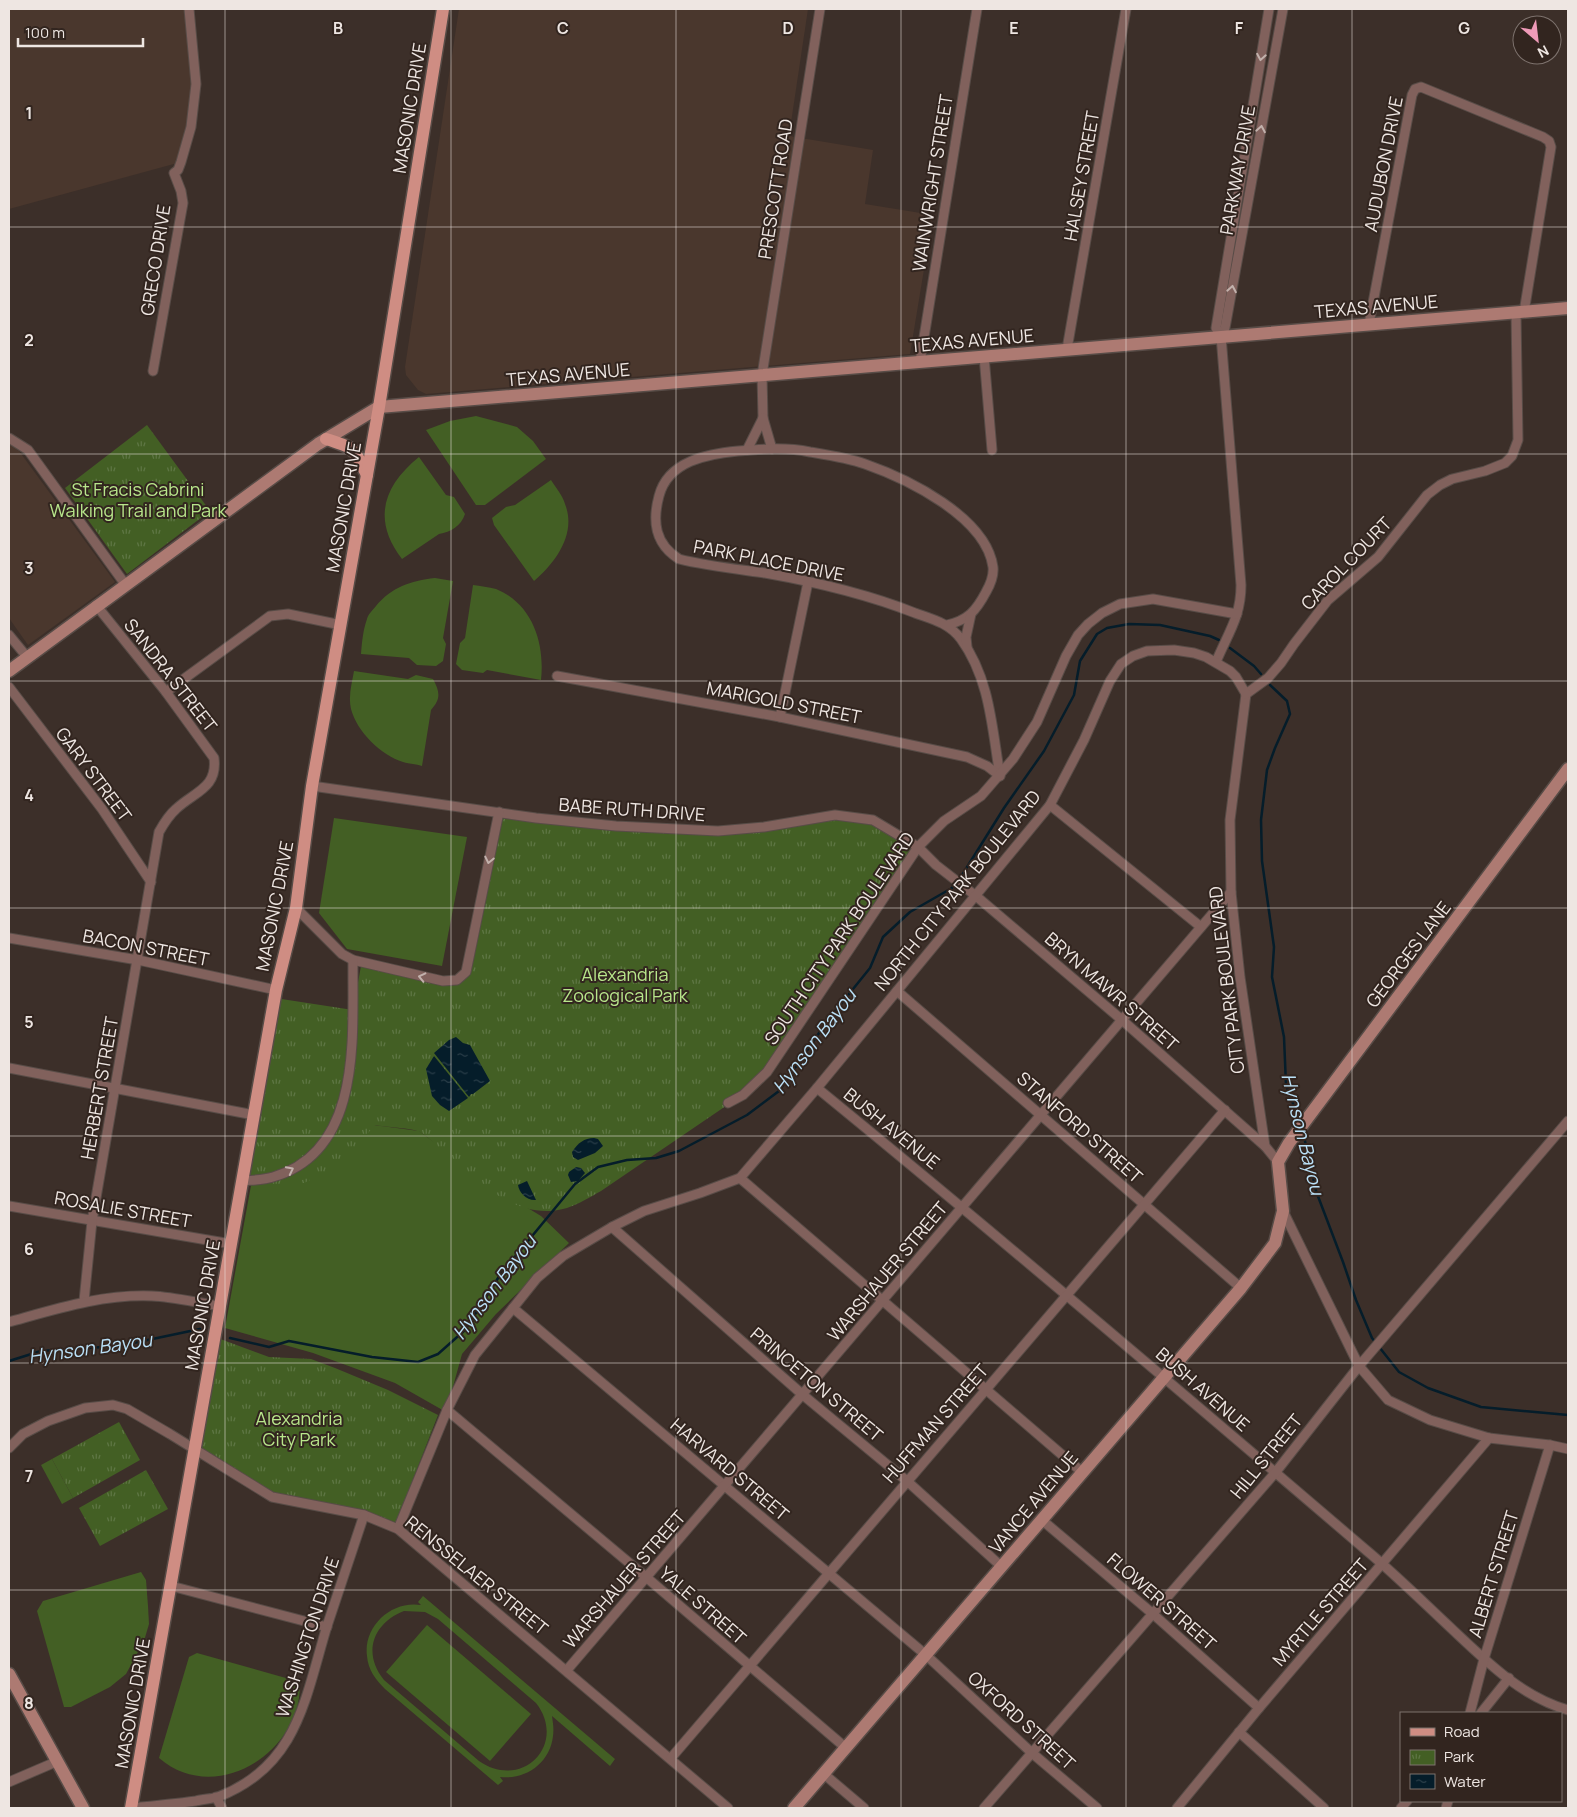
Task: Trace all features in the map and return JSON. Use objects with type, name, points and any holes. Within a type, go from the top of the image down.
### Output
[{"type":"main road","name":"MASONIC DRIVE","points":[[131,1808],[276,990],[296,908],[312,786],[379,408],[443,9]]},
{"type":"main road","points":[[326,439],[348,446],[354,450],[367,475]]},
{"type":"street","name":"GRECO DRIVE","points":[[153,371],[182,203],[181,191],[174,173],[178,170],[191,128],[196,84],[189,9]]},
{"type":"street","name":"PRESCOTT ROAD","points":[[763,418],[762,375],[820,9]]},
{"type":"street","name":"WAINWRIGHT STREET","points":[[920,362],[977,9]]},
{"type":"street","name":"HALSEY STREET","points":[[1067,349],[1126,9]]},
{"type":"street","name":"PARKWAY DRIVE","points":[[1216,662],[1227,641],[1237,614],[1241,601],[1241,585],[1221,336],[1216,328],[1269,9]]},
{"type":"street","name":"PARKWAY DRIVE","points":[[1221,336],[1225,328],[1283,9]]},
{"type":"street","name":"AUDUBON DRIVE","points":[[1368,324],[1412,95],[1415,89],[1421,87],[1543,137],[1549,141],[1552,147],[1520,312]]},
{"type":"street","name":"TEXAS AVENUE","points":[[379,408],[1568,308]]},
{"type":"street","name":"CAROL COURT","points":[[1246,694],[1268,678],[1328,600],[1378,557],[1428,495],[1440,485],[1452,479],[1497,467],[1505,463],[1512,456],[1518,440],[1520,312]]},
{"type":"street","points":[[984,356],[992,450]]},
{"type":"street","points":[[9,671],[96,605],[326,439],[379,408]]},
{"type":"street","points":[[763,418],[772,449]]},
{"type":"street","points":[[747,450],[763,418]]},
{"type":"street","points":[[9,438],[28,450],[125,584]]},
{"type":"street","name":"PARK PLACE DRIVE","points":[[947,625],[964,620],[981,602],[991,583],[994,569],[983,542],[962,518],[942,502],[911,484],[865,464],[808,451],[772,449],[725,452],[692,460],[677,468],[666,479],[660,491],[655,518],[661,542],[668,552],[679,559],[808,582],[868,596],[947,625],[960,638],[968,650],[988,696],[1000,776]]},
{"type":"street","points":[[780,717],[808,582]]},
{"type":"street","name":"SOUTH CITY PARK BOULEVARD","points":[[728,1103],[743,1095],[767,1072],[918,847],[937,827],[980,796],[1013,760],[1037,722],[1066,656],[1078,635],[1088,624],[1102,612],[1120,604],[1153,599],[1237,614]]},
{"type":"street","name":"SANDRA STREET","points":[[96,605],[166,692],[214,758],[215,768]]},
{"type":"street","points":[[968,650],[966,636],[971,613]]},
{"type":"street","points":[[166,692],[270,616],[288,614],[340,625]]},
{"type":"street","points":[[9,635],[26,658]]},
{"type":"street","name":"NORTH CITY PARK BOULEVARD","points":[[398,1529],[447,1410],[475,1355],[538,1278],[564,1256],[612,1227],[644,1211],[740,1178],[817,1088],[1050,805],[1084,740],[1110,681],[1121,664],[1140,653],[1155,649],[1194,653],[1216,662],[1236,677],[1246,694]]},
{"type":"street","name":"MARIGOLD STREET","points":[[557,676],[780,717],[967,757],[987,766],[1000,776]]},
{"type":"street","name":"GARY STREET","points":[[9,687],[102,809],[151,882]]},
{"type":"street","name":"CITY PARK BOULEVARD","points":[[1246,694],[1230,820],[1231,892],[1240,977],[1265,1146]]},
{"type":"street","name":"HERBERT STREET","points":[[84,1301],[92,1221],[159,832],[167,818],[177,808],[208,785],[214,775],[215,768]]},
{"type":"street","name":"GEORGES LANE","points":[[1278,1162],[1289,1143],[1568,769]]},
{"type":"street","name":"BABE RUTH DRIVE","points":[[312,786],[536,818],[616,826],[718,832],[764,827],[818,817],[851,816],[873,820],[918,847],[936,865]]},
{"type":"street","points":[[1050,805],[1201,927]]},
{"type":"street","points":[[296,908],[342,954],[352,960],[443,981],[451,982],[462,977],[466,972],[500,812]]},
{"type":"street","name":"BRYN MAWR STREET","points":[[936,865],[976,896],[1122,1020],[1265,1146]]},
{"type":"street","name":"WARSHAUER STREET","points":[[567,1670],[1231,892]]},
{"type":"street","points":[[9,934],[9,939]]},
{"type":"street","name":"BACON STREET","points":[[9,939],[138,960],[276,990]]},
{"type":"street","points":[[243,1181],[272,1178],[291,1170],[311,1155],[326,1140],[341,1112],[346,1095],[353,1032],[352,960]]},
{"type":"street","name":"STANFORD STREET","points":[[896,991],[1241,1288]]},
{"type":"street","points":[[9,1068],[254,1115]]},
{"type":"street","name":"BUSH AVENUE","points":[[817,1088],[963,1207],[1165,1377],[1383,1564],[1484,1659],[1535,1698],[1568,1710]]},
{"type":"street","name":"HUFFMAN STREET","points":[[671,1758],[1225,1110]]},
{"type":"street","name":"HILL STREET","points":[[984,1808],[1275,1473],[1359,1366],[1568,1121]]},
{"type":"street","points":[[1265,1146],[1278,1162],[1284,1210],[1359,1366],[1388,1400],[1430,1420],[1489,1438],[1568,1449]]},
{"type":"street","points":[[740,1178],[1082,1472]]},
{"type":"street","name":"ROSALIE STREET","points":[[9,1206],[231,1244]]},
{"type":"street","name":"VANCE AVENUE","points":[[794,1808],[1241,1288],[1275,1243],[1284,1210]]},
{"type":"street","name":"PRINCETON STREET","points":[[612,1227],[803,1395],[907,1481],[1002,1567]]},
{"type":"street","points":[[9,1322],[84,1301],[111,1298],[152,1296],[220,1306]]},
{"type":"street","name":"HARVARD STREET","points":[[513,1308],[926,1655]]},
{"type":"street","name":"RENSSELAER STREET","points":[[9,1448],[24,1434],[54,1418],[85,1408],[113,1405],[127,1409],[272,1497],[364,1514],[398,1529],[728,1808]]},
{"type":"street","name":"YALE STREET","points":[[447,1410],[846,1748]]},
{"type":"street","name":"MYRTLE STREET","points":[[1177,1808],[1259,1708],[1489,1438]]},
{"type":"street","name":"ALBERT STREET","points":[[1470,1712],[1484,1659],[1550,1445]]},
{"type":"street","name":"WASHINGTON DRIVE","points":[[131,1808],[174,1804],[216,1797],[252,1779],[274,1760],[291,1737],[303,1708],[364,1514]]},
{"type":"street","name":"FLOWER STREET","points":[[1042,1520],[1154,1614],[1259,1708]]},
{"type":"street","points":[[171,1586],[327,1627]]},
{"type":"street","name":"OXFORD STREET","points":[[926,1655],[1032,1752],[1097,1808]]},
{"type":"street","points":[[9,1674],[83,1808]]},
{"type":"street","points":[[1482,1712],[1508,1678]]},
{"type":"street","points":[[1239,1732],[1324,1808]]},
{"type":"street","points":[[9,1782],[58,1761]]},
{"type":"street","points":[[824,1774],[864,1808]]},
{"type":"street","points":[[216,1797],[222,1808]]},
{"type":"shaded area","points":[[9,9],[189,9],[196,84],[181,162],[9,209]]},
{"type":"shaded area","points":[[459,9],[808,9],[789,136],[873,150],[865,204],[933,215],[910,354],[426,394],[418,390],[406,375],[405,367]]},
{"type":"shaded area","points":[[9,444],[19,451],[115,582],[28,645],[9,618]]},
{"type":"green space","points":[[476,416],[517,427],[533,441],[546,459],[485,505],[476,505],[426,430],[450,421]]},
{"type":"green space","name":"St Fracis Cabrini Walking Trail and Park","points":[[147,425],[210,511],[127,574],[65,488]]},
{"type":"green space","points":[[419,457],[446,495],[454,497],[465,514],[455,528],[439,534],[402,559],[387,531],[386,504],[397,480]]},
{"type":"green space","points":[[551,480],[564,501],[568,515],[568,526],[566,537],[556,557],[534,581],[494,525],[492,518],[506,507],[515,505]]},
{"type":"green space","points":[[435,578],[453,581],[443,638],[446,644],[443,661],[436,666],[417,665],[409,658],[361,654],[368,617],[382,599],[402,586]]},
{"type":"green space","points":[[473,585],[496,589],[509,596],[528,615],[534,627],[541,653],[541,680],[487,670],[483,673],[462,670],[456,664],[460,643],[465,638]]},
{"type":"green space","points":[[354,671],[408,679],[416,675],[433,679],[437,688],[438,699],[431,710],[422,766],[395,759],[378,748],[364,734],[354,718],[350,704]]},
{"type":"green space","name":"Alexandria Zoological Park","points":[[500,813],[717,832],[817,818],[874,821],[918,852],[791,1037],[742,1095],[601,1191],[580,1202],[567,1208],[550,1211],[533,1210],[518,1205],[488,1189],[420,1132],[375,1125],[340,1165],[304,1183],[245,1186],[275,998],[353,1010],[361,966],[444,982],[463,977]]},
{"type":"green space","points":[[334,818],[467,837],[442,966],[347,949],[319,913]]},
{"type":"green space","points":[[374,1125],[419,1131],[498,1190],[541,1216],[569,1243],[496,1314],[462,1354],[446,1412],[395,1383],[313,1353],[225,1328],[252,1180]]},
{"type":"green space","name":"Alexandria City Park","points":[[215,1337],[269,1357],[311,1359],[388,1390],[438,1415],[396,1523],[348,1507],[274,1494],[194,1449]]},
{"type":"green space","points":[[119,1422],[140,1460],[73,1498],[52,1459]]},
{"type":"green space","points":[[52,1459],[73,1498],[62,1504],[41,1465]]},
{"type":"green space","points":[[146,1470],[168,1509],[100,1546],[79,1508]]},
{"type":"green space","points":[[141,1572],[146,1580],[149,1624],[144,1641],[126,1674],[110,1687],[71,1707],[64,1707],[37,1611],[43,1601]]},
{"type":"green space","points":[[423,1596],[615,1759],[610,1766],[552,1716],[553,1736],[551,1746],[542,1762],[519,1776],[500,1777],[503,1781],[498,1785],[385,1689],[369,1666],[367,1645],[370,1635],[375,1625],[390,1611],[410,1605],[421,1605],[418,1602]],"holes":[[[404,1611],[425,1612],[438,1619],[536,1703],[545,1718],[547,1734],[543,1747],[536,1759],[524,1767],[511,1770],[495,1769],[479,1761],[384,1680],[373,1660],[372,1649],[378,1631],[393,1616]]]},
{"type":"green space","points":[[427,1625],[531,1714],[490,1761],[386,1672]]},
{"type":"green space","points":[[197,1653],[300,1682],[297,1707],[287,1730],[271,1750],[252,1765],[229,1774],[205,1777],[182,1772],[159,1758],[189,1657]]},
{"type":"water","points":[[456,1037],[463,1043],[470,1045],[490,1081],[469,1097],[434,1053],[449,1040]]},
{"type":"water","points":[[434,1056],[468,1098],[449,1111],[432,1096],[426,1069]]},
{"type":"water","points":[[598,1139],[603,1146],[595,1153],[578,1160],[573,1157],[572,1152],[579,1144],[584,1140]]},
{"type":"water","points":[[576,1167],[581,1168],[585,1173],[578,1181],[571,1182],[568,1175],[569,1172]]},
{"type":"water","points":[[527,1181],[536,1200],[527,1198],[520,1191],[518,1185]]},
{"type":"waterway","name":"Hynson Bayou","points":[[959,880],[1004,808],[1044,751],[1074,695],[1080,661],[1097,634],[1107,628],[1129,624],[1160,625],[1210,636],[1219,640]]},
{"type":"waterway","name":"Hynson Bayou","points":[[1230,648],[1254,666],[1261,674]]},
{"type":"waterway","name":"Hynson Bayou","points":[[1270,685],[1287,701],[1290,714],[1267,770],[1261,820],[1262,861],[1274,947],[1272,977],[1284,1037],[1286,1085],[1300,1122]]},
{"type":"waterway","name":"Hynson Bayou","points":[[230,1338],[269,1347],[289,1341],[372,1357],[418,1362],[438,1354],[465,1330],[500,1275],[575,1184],[598,1167],[627,1160],[656,1158],[679,1151],[747,1115],[779,1091],[828,1020],[870,968],[883,937],[910,912],[952,888],[955,884]]},
{"type":"waterway","name":"Hynson Bayou","points":[[1303,1132],[1316,1191],[1356,1300],[1372,1338],[1399,1372],[1428,1388],[1481,1407],[1568,1415]]},
{"type":"waterway","name":"Hynson Bayou","points":[[9,1361],[41,1351],[119,1346],[200,1329]]}]
